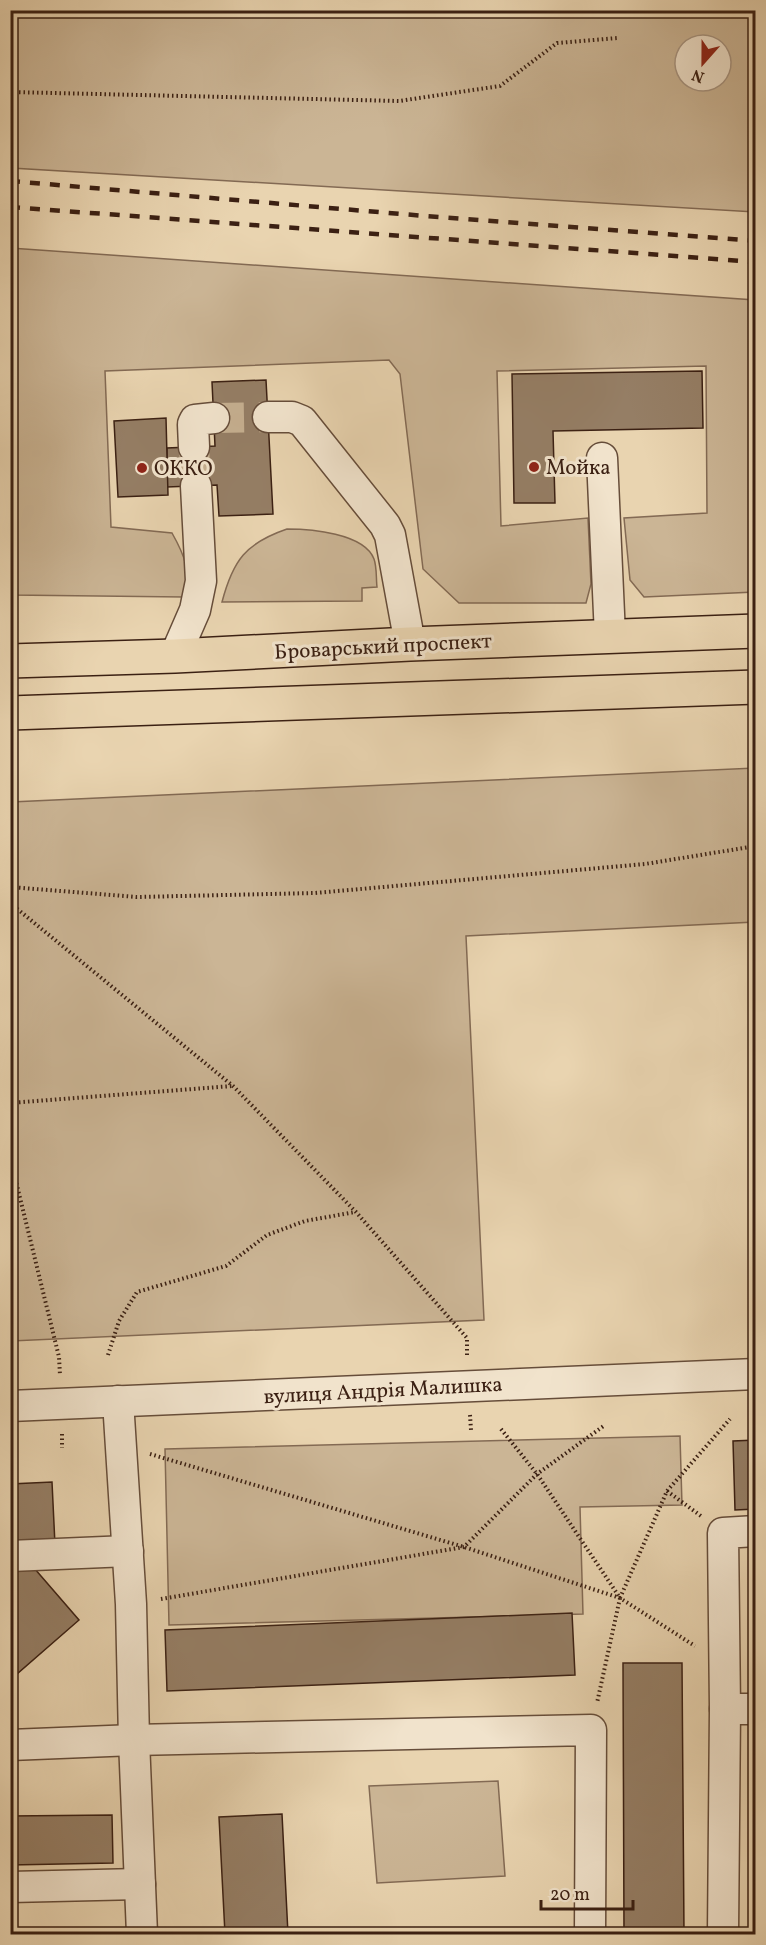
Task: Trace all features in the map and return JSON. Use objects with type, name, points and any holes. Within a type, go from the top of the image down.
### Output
[{"type":"main road","name":"Броварський проспект","points":[[10,661],[756,631]]},
{"type":"main road","points":[[10,713],[756,687]]},
{"type":"street","points":[[268,417],[292,417],[302,421],[385,525],[390,535],[410,644]]},
{"type":"street","points":[[194,447],[193,424],[195,420],[214,418]]},
{"type":"street","points":[[602,458],[610,636]]},
{"type":"street","points":[[175,656],[195,610],[201,581],[196,486]]},
{"type":"street","name":"вулиця Андрія Малишка","points":[[10,1406],[756,1374]]},
{"type":"street","points":[[118,1401],[131,1604],[142,1935]]},
{"type":"street","points":[[723,1935],[725,1709],[723,1533],[756,1531]]},
{"type":"street","points":[[10,1556],[128,1551]]},
{"type":"street","points":[[725,1709],[756,1709]]},
{"type":"street","points":[[10,1745],[591,1730],[590,1935]]},
{"type":"street","points":[[10,1887],[140,1884]]},
{"type":"path","points":[[10,92],[399,101],[500,86],[556,43],[618,38]]},
{"type":"path","points":[[10,887],[137,897],[315,893],[645,864],[756,846]]},
{"type":"path","points":[[10,903],[233,1086],[356,1212],[467,1338]]},
{"type":"path","points":[[10,1103],[233,1086]]},
{"type":"path","points":[[10,1157],[59,1357]]},
{"type":"path","points":[[108,1355],[119,1321],[137,1292],[226,1266],[267,1235],[305,1221],[356,1212]]},
{"type":"path","points":[[591,1730],[620,1598],[667,1491],[730,1419]]},
{"type":"path","points":[[131,1604],[464,1547],[537,1474],[605,1425]]},
{"type":"path","points":[[501,1429],[537,1474],[620,1598]]},
{"type":"path","points":[[121,1446],[464,1547],[620,1598],[724,1665]]},
{"type":"path","points":[[667,1491],[723,1533]]},
{"type":"shaded area","points":[[10,11],[755,11],[755,212],[11,168]]},
{"type":"shaded area","points":[[10,248],[755,300],[755,592],[644,597],[630,580],[624,518],[707,513],[706,366],[497,371],[501,526],[588,518],[591,584],[586,603],[459,603],[423,569],[400,374],[389,360],[105,371],[111,527],[172,533],[186,564],[187,579],[184,597],[11,595]]},
{"type":"shaded area","points":[[287,529],[335,534],[359,543],[374,559],[377,587],[362,588],[362,601],[222,602],[231,575],[243,555],[261,540]]},
{"type":"shaded area","points":[[755,768],[755,922],[466,936],[484,1320],[11,1341],[11,802]]},
{"type":"shaded area","points":[[680,1436],[682,1505],[580,1507],[583,1614],[169,1625],[165,1449]]},
{"type":"shaded area","points":[[498,1781],[505,1876],[377,1883],[369,1786]]},
{"type":"building","name":"Мойка","points":[[702,371],[703,428],[553,431],[555,503],[514,503],[512,374]]},
{"type":"building","points":[[266,380],[273,514],[219,516],[217,485],[167,487],[167,448],[215,446],[212,382]]},
{"type":"building","name":"ОККО","points":[[166,418],[168,495],[118,497],[114,421]]},
{"type":"building","points":[[756,1440],[756,1509],[735,1510],[733,1441]]},
{"type":"building","points":[[52,1482],[55,1545],[10,1547],[10,1484]]},
{"type":"building","points":[[28,1561],[79,1620],[10,1680],[10,1576]]},
{"type":"building","points":[[572,1613],[575,1675],[167,1691],[165,1630]]},
{"type":"building","points":[[623,1663],[682,1663],[684,1934],[624,1934]]},
{"type":"building","points":[[282,1814],[288,1934],[225,1934],[219,1817]]},
{"type":"building","points":[[112,1815],[113,1863],[10,1865],[10,1816]]},
{"type":"tunnel","points":[[214,418],[268,417]]},
{"type":"tunnel","points":[[194,447],[196,486]]},
{"type":"railway","points":[[10,181],[756,241]]},
{"type":"railway","points":[[10,207],[756,262]]},
{"type":"place","name":"Мойка","points":[[534,467]]},
{"type":"place","name":"ОККО","points":[[142,468]]}]
